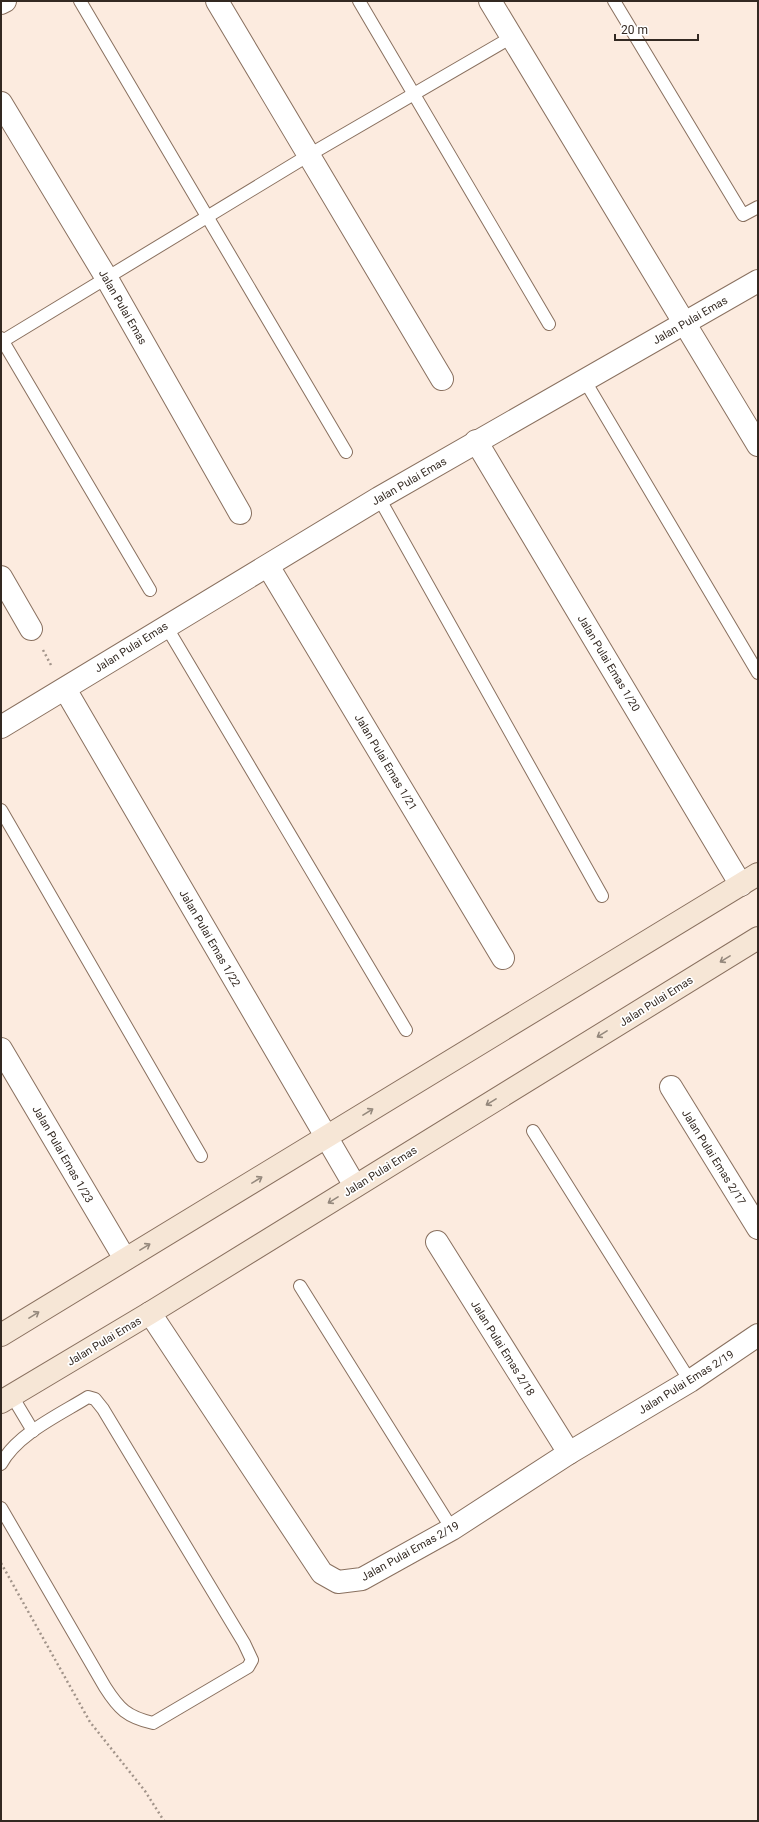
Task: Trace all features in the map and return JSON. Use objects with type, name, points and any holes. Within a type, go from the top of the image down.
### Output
[{"type":"street","points":[[218,1],[442,379]]},
{"type":"street","points":[[490,1],[758,445]]},
{"type":"street","name":"Jalan Pulai Emas","points":[[1,103],[106,277],[240,513]]},
{"type":"street","name":"Jalan Pulai Emas","points":[[1,727],[379,498],[476,441],[585,381],[684,322],[758,281]]},
{"type":"street","name":"Jalan Pulai Emas 1/20","points":[[476,441],[749,879]]},
{"type":"street","name":"Jalan Pulai Emas 1/21","points":[[268,566],[504,958]]},
{"type":"street","points":[[1,577],[31,629]]},
{"type":"street","name":"Jalan Pulai Emas 1/22","points":[[65,689],[355,1186]]},
{"type":"street","points":[[1,1335],[749,879]]},
{"type":"street","name":"Jalan Pulai Emas","points":[[6,1399],[150,1313],[758,938]]},
{"type":"street","name":"Jalan Pulai Emas 1/23","points":[[1,1049],[125,1259]]},
{"type":"street","name":"Jalan Pulai Emas 2/17","points":[[671,1087],[758,1228]]},
{"type":"street","name":"Jalan Pulai Emas 2/18","points":[[437,1242],[569,1453]]},
{"type":"street","name":"Jalan Pulai Emas 2/19","points":[[150,1313],[322,1573],[338,1582],[362,1579],[452,1529],[569,1453],[690,1381],[758,1336]]},
{"type":"lane","points":[[80,1],[346,452]]},
{"type":"lane","points":[[359,1],[549,324]]},
{"type":"lane","points":[[614,1],[743,216],[758,206]]},
{"type":"lane","points":[[150,590],[2,340],[309,155],[512,37]]},
{"type":"lane","points":[[585,381],[758,673]]},
{"type":"lane","points":[[379,498],[602,896]]},
{"type":"lane","points":[[166,626],[406,1030]]},
{"type":"lane","points":[[1,810],[201,1156]]},
{"type":"lane","points":[[533,1130],[690,1381]]},
{"type":"lane","points":[[300,1286],[452,1529]]},
{"type":"lane","points":[[1,1464],[15,1444],[33,1431],[88,1397],[95,1399],[103,1409],[244,1643],[252,1660],[248,1667],[152,1723],[136,1719],[123,1712],[115,1703],[105,1687],[1,1508]]},
{"type":"lane","points":[[6,1399],[33,1431]]},
{"type":"path","points":[[31,629],[65,689]]},
{"type":"path","points":[[1,1563],[90,1722],[145,1791],[164,1821]]}]
